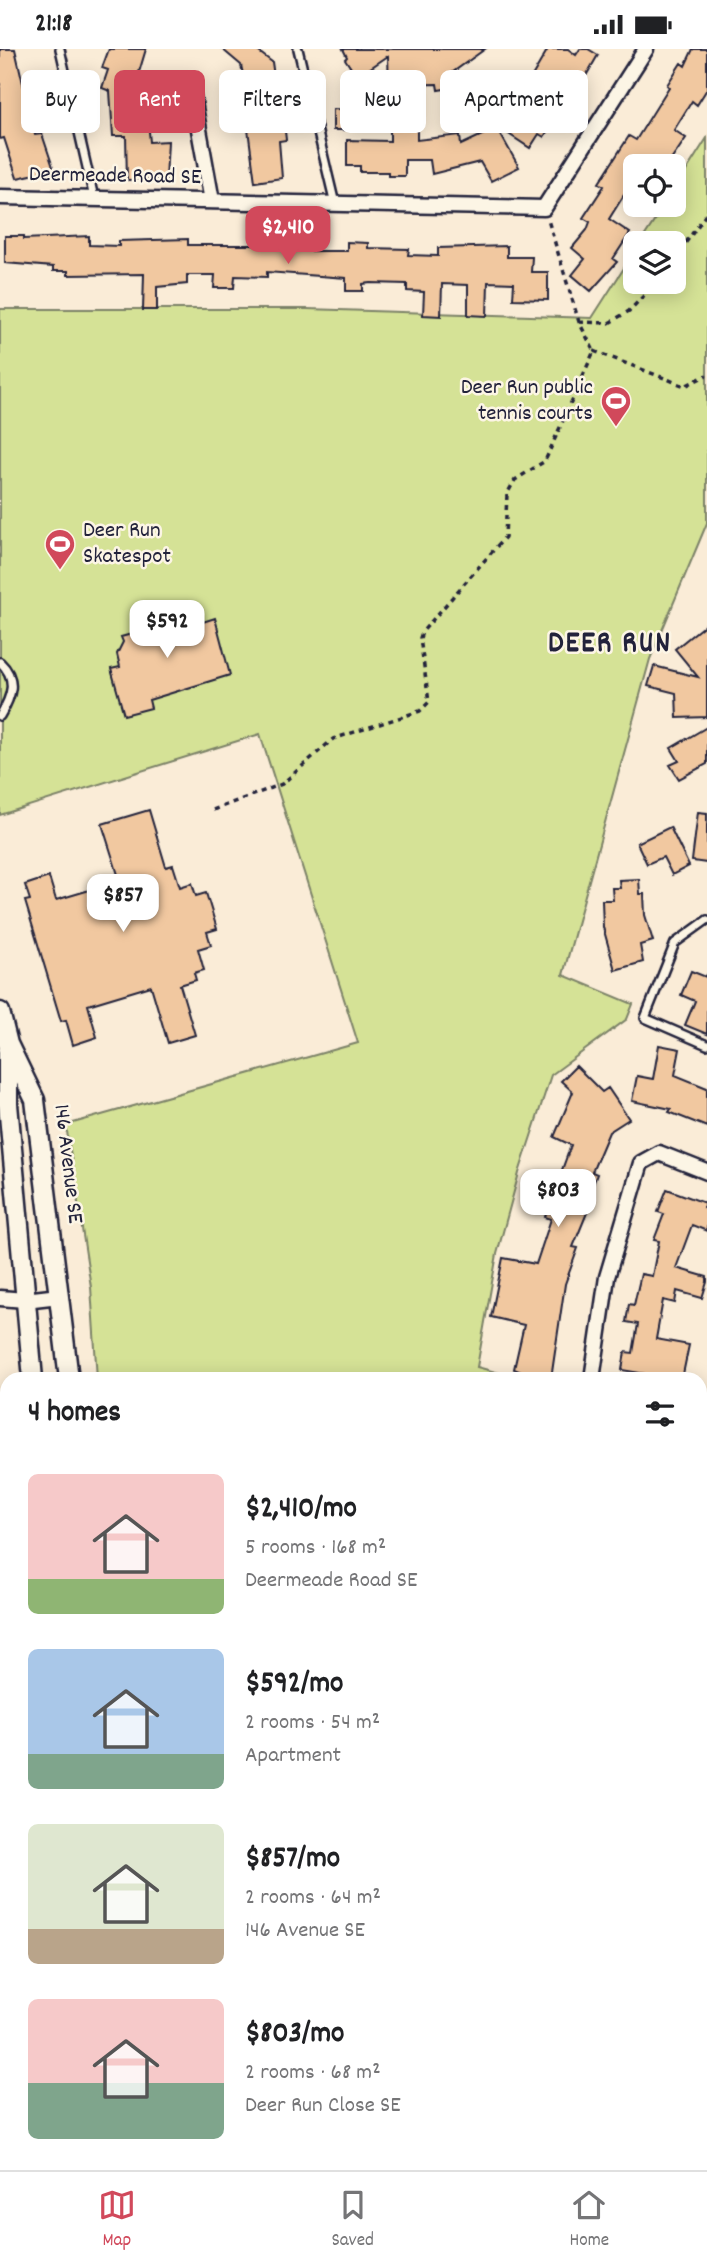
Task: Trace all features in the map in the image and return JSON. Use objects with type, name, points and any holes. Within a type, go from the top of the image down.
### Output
[{"type":"street","points":[[544,208],[646,49]]},
{"type":"street","points":[[200,133],[212,201]]},
{"type":"street","name":"Deermeade Road SE","points":[[0,197],[544,208]]},
{"type":"street","name":"146 Avenue SE","points":[[0,1012],[8,1044],[35,1100],[68,1372]]},
{"type":"street","name":"146 Avenue SE","points":[[8,1044],[9,1104],[32,1372]]},
{"type":"street","points":[[593,1372],[607,1277],[641,1163],[659,1153],[707,1172]]},
{"type":"street","points":[[0,1298],[25,1300],[59,1296]]},
{"type":"lane","points":[[60,49],[94,199]]},
{"type":"lane","points":[[298,49],[335,204]]},
{"type":"lane","points":[[0,661],[10,671],[12,695],[0,716]]},
{"type":"lane","points":[[707,920],[675,943],[645,1018],[707,1045]]},
{"type":"path","points":[[544,208],[579,322],[594,351],[685,386],[707,375]]},
{"type":"path","points":[[686,242],[707,213]]},
{"type":"path","points":[[579,322],[609,323],[629,311],[649,294]]},
{"type":"path","points":[[212,810],[282,785],[333,739],[420,711],[429,702],[420,638],[422,632],[505,537],[507,494],[514,480],[545,461],[594,351]]},
{"type":"green space","points":[[707,138],[707,523],[650,659],[563,975],[633,1004],[627,1019],[551,1075],[519,1173],[497,1254],[477,1367],[496,1372],[97,1372],[91,1287],[66,1125],[358,1043],[260,734],[0,815],[0,309],[307,309],[592,318],[623,270],[623,294],[686,294],[686,231],[648,231],[657,217],[686,217],[686,171]]},
{"type":"building","points":[[0,49],[15,49],[21,75],[21,133],[42,134],[54,170],[17,178],[4,138],[0,139]]},
{"type":"building","points":[[109,49],[146,49],[140,70],[114,70],[114,133],[149,133],[150,142],[168,141],[166,179],[127,180],[126,136],[113,136],[110,91],[102,88],[108,70],[102,68]]},
{"type":"building","points":[[222,49],[255,49],[272,62],[273,70],[242,70],[241,65]]},
{"type":"building","points":[[343,49],[485,49],[456,70],[440,70],[438,90],[437,84],[426,84],[426,70],[388,70],[388,56],[367,70],[352,70],[345,59],[347,57]]},
{"type":"building","points":[[548,49],[568,49],[576,55],[580,49],[588,49],[598,55],[588,72],[588,70],[536,70]]},
{"type":"building","points":[[693,49],[707,49],[707,89],[697,105],[692,101],[674,130],[686,138],[675,154],[623,154],[623,197],[609,219],[627,231],[623,231],[623,244],[613,259],[617,262],[591,291],[572,275],[585,259],[572,248],[590,222],[583,218],[604,186],[599,183],[629,136],[636,140],[681,63],[685,66]]},
{"type":"building","points":[[333,109],[340,109],[340,130],[333,130]]},
{"type":"building","points":[[249,133],[285,133],[286,140],[279,141],[282,178],[255,182]]},
{"type":"building","points":[[390,133],[417,133],[417,140],[460,135],[461,145],[486,133],[500,133],[519,167],[491,181],[480,162],[432,174],[430,160],[405,160],[405,176],[388,176],[388,172],[360,172],[360,166],[347,166],[347,140],[390,141]]},
{"type":"building","points":[[507,133],[546,133],[544,137],[539,134],[530,148]]},
{"type":"building","points":[[5,236],[24,236],[24,239],[89,236],[89,245],[119,246],[119,241],[188,239],[188,245],[284,245],[284,249],[315,251],[347,251],[347,242],[368,243],[368,248],[409,249],[408,255],[438,256],[438,248],[507,246],[507,257],[532,257],[531,272],[548,272],[548,300],[513,299],[514,283],[488,282],[487,316],[468,315],[468,285],[442,284],[441,316],[423,315],[424,292],[407,291],[407,284],[371,283],[363,284],[363,291],[346,291],[346,278],[267,272],[267,277],[235,276],[234,288],[214,288],[215,275],[187,275],[187,284],[157,287],[157,310],[143,310],[144,274],[68,275],[68,271],[53,271],[53,267],[5,263]]},
{"type":"building","points":[[169,610],[175,631],[215,618],[230,675],[149,700],[151,708],[124,715],[111,669],[120,667],[117,654],[123,642],[121,637],[139,632],[135,620]]},
{"type":"building","points":[[707,623],[707,717],[677,718],[676,693],[648,686],[654,666],[698,677],[675,649]]},
{"type":"building","points":[[707,727],[707,764],[679,779],[670,765],[679,761],[671,748]]},
{"type":"building","points":[[149,810],[166,867],[173,865],[180,887],[192,883],[196,896],[206,893],[217,929],[207,932],[211,945],[198,949],[204,970],[194,973],[196,980],[180,985],[195,1035],[168,1043],[151,986],[88,1005],[97,1037],[73,1045],[66,1020],[61,1021],[25,901],[30,900],[25,885],[49,877],[56,900],[120,881],[102,824]]},
{"type":"building","points":[[698,812],[707,813],[707,863],[692,861]]},
{"type":"building","points":[[670,827],[689,866],[672,875],[663,857],[647,864],[637,843]]},
{"type":"building","points":[[639,879],[640,894],[644,894],[645,915],[653,941],[640,945],[643,962],[615,970],[603,927],[602,900],[613,900],[612,888],[620,888],[619,880]]},
{"type":"building","points":[[691,971],[706,977],[707,974],[707,1034],[685,1025],[695,1001],[681,995]]},
{"type":"building","points":[[659,1045],[680,1049],[675,1075],[707,1088],[707,1127],[669,1112],[671,1109],[632,1101],[637,1076],[653,1079]]},
{"type":"building","points":[[576,1066],[602,1092],[608,1088],[629,1119],[609,1132],[592,1172],[597,1174],[587,1201],[591,1203],[573,1247],[578,1248],[565,1284],[552,1372],[521,1372],[514,1369],[524,1325],[491,1317],[503,1258],[536,1264],[551,1219],[545,1217],[571,1145],[554,1137],[573,1092],[561,1081]]},
{"type":"building","points":[[667,1189],[705,1203],[703,1208],[707,1210],[707,1231],[692,1225],[676,1268],[707,1277],[707,1282],[702,1298],[677,1291],[675,1303],[663,1300],[656,1339],[689,1345],[683,1372],[622,1370],[625,1352],[633,1353],[638,1324],[626,1322],[629,1304],[634,1305],[641,1274],[652,1276],[659,1241],[654,1240],[664,1214],[658,1212]]},
{"type":"place","name":"Deer Run public tennis courts","points":[[616,428]]},
{"type":"place","name":"Deer Run Skatespot","points":[[60,571]]},
{"type":"district","name":"DEER RUN","points":[[610,645]]}]
